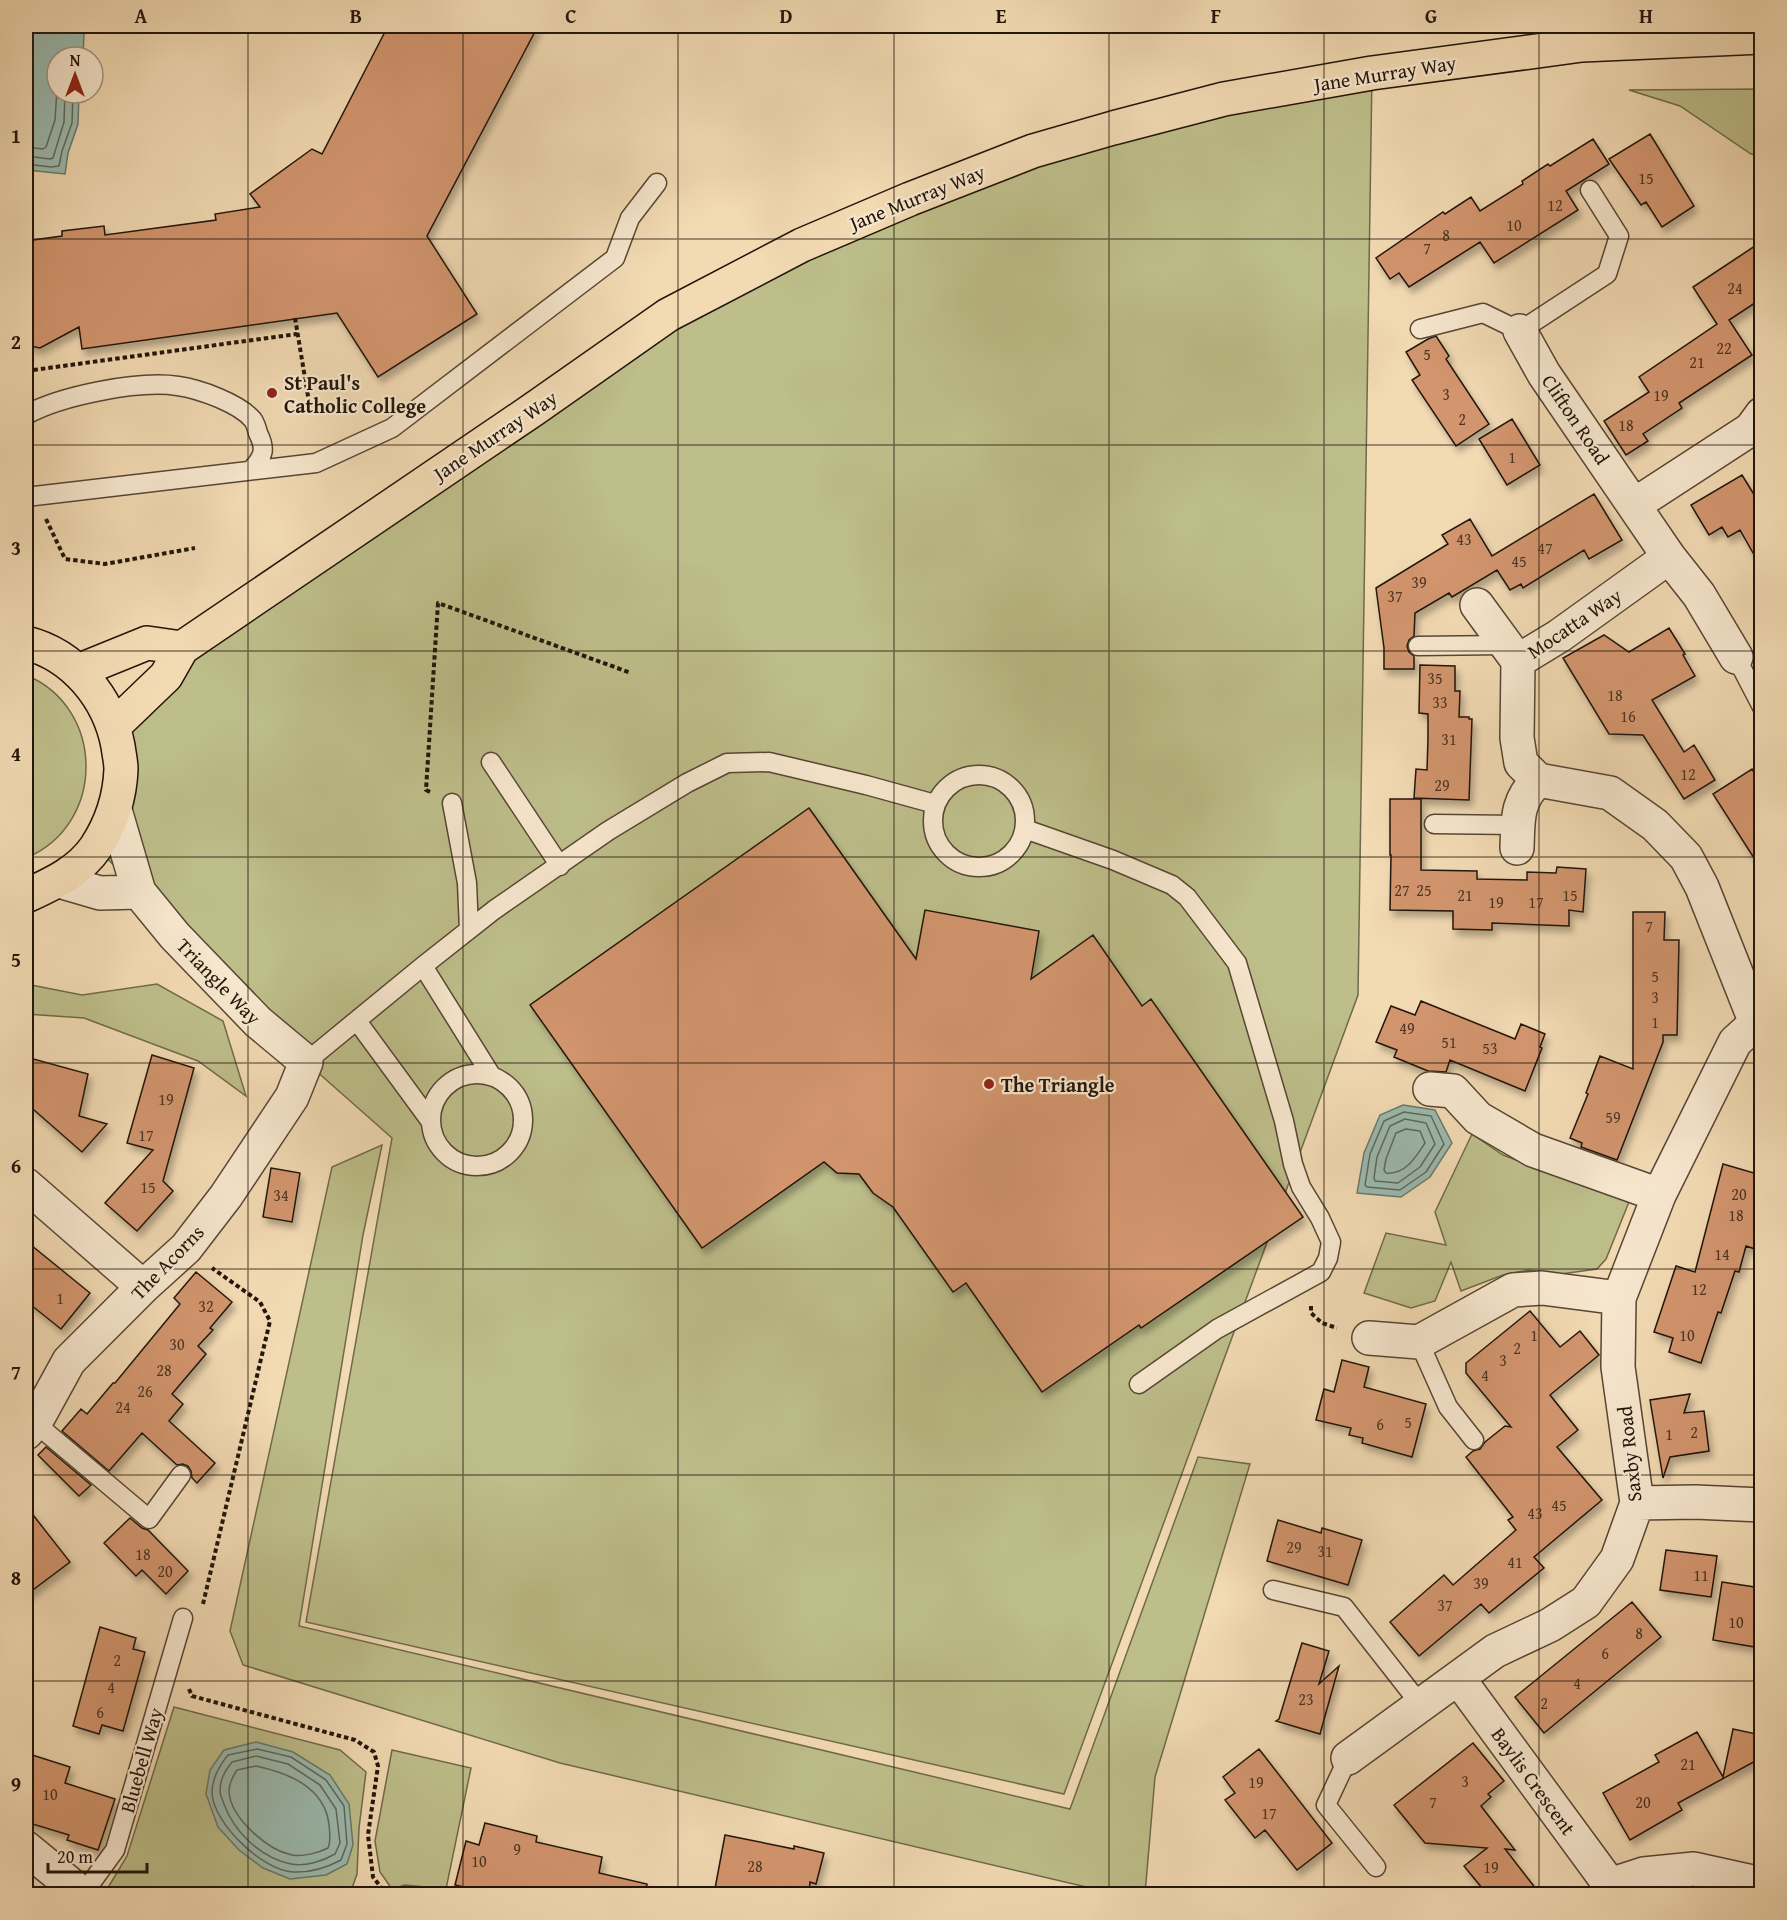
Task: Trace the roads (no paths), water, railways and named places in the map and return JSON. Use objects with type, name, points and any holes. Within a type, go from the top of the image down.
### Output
[{"type":"main road","name":"Jane Murray Way","points":[[114,726],[166,676],[182,648],[525,416],[668,315],[802,244],[1023,155],[1113,128],[1224,99],[1372,73],[1582,45],[1761,37]]},
{"type":"main road","points":[[26,896],[59,881],[79,866],[96,847],[115,810],[121,768],[114,726],[99,697],[78,671],[28,640]]},
{"type":"main road","points":[[78,671],[147,643],[182,648]]},
{"type":"street","name":"Clifton Road","points":[[1520,332],[1545,374],[1669,557],[1699,595],[1736,657]]},
{"type":"street","points":[[1634,505],[1751,429],[1761,414]]},
{"type":"street","name":"Mocatta Way","points":[[1538,780],[1521,763],[1511,653],[1559,636],[1669,557]]},
{"type":"street","points":[[1477,605],[1511,653]]},
{"type":"street","points":[[1517,837],[1521,803],[1528,790],[1538,780],[1610,793],[1655,825],[1686,857],[1702,887],[1759,1023]]},
{"type":"street","name":"Triangle Way","points":[[115,810],[139,892],[175,936],[258,1022],[306,1062]]},
{"type":"street","points":[[59,881],[100,893],[139,892]]},
{"type":"street","name":"Saxby Road","points":[[1348,1758],[1495,1651],[1550,1625],[1586,1602],[1617,1559],[1637,1503],[1618,1366],[1619,1298],[1659,1195],[1735,1042],[1759,1023]]},
{"type":"street","name":"The Acorns","points":[[30,1428],[69,1361],[142,1287],[186,1248],[226,1196],[292,1097],[306,1062]]},
{"type":"street","points":[[1430,1089],[1453,1091],[1478,1118],[1533,1150],[1659,1195]]},
{"type":"street","points":[[26,1185],[142,1287]]},
{"type":"street","points":[[1369,1338],[1419,1342],[1513,1290],[1542,1288],[1619,1298]]},
{"type":"street","points":[[1637,1503],[1695,1502],[1761,1505]]},
{"type":"street","name":"Baylis Crescent","points":[[1458,1678],[1610,1890],[1644,1874],[1694,1869],[1761,1884]]},
{"type":"street","name":"Bluebell Way","points":[[26,1848],[82,1894]]},
{"type":"lane","points":[[30,496],[316,463],[392,428],[615,258],[630,218],[657,183]]},
{"type":"lane","points":[[1420,329],[1483,313],[1520,332],[1607,274],[1619,236],[1590,190]]},
{"type":"lane","points":[[26,415],[37,408],[80,395],[116,389],[178,386],[234,405],[253,420],[264,445],[260,460],[252,469]]},
{"type":"lane","points":[[1418,646],[1511,653]]},
{"type":"lane","points":[[1736,657],[1761,707]]},
{"type":"lane","points":[[491,762],[560,866]]},
{"type":"lane","points":[[306,1062],[469,930],[608,831],[687,783],[727,763],[769,762],[934,804]]},
{"type":"lane","points":[[972,774],[989,775],[1000,779],[1017,794],[1025,812],[1025,828],[1019,845],[1005,860],[984,867],[964,865],[945,853],[934,836],[932,820],[934,804],[940,794],[957,779],[972,774]]},
{"type":"lane","points":[[452,803],[466,883],[469,930]]},
{"type":"lane","points":[[1434,824],[1517,837]]},
{"type":"lane","points":[[1025,828],[1113,860],[1172,885],[1187,897],[1237,963],[1284,1121],[1293,1164],[1301,1187],[1320,1218],[1331,1242],[1328,1258],[1321,1272],[1217,1329],[1139,1384]]},
{"type":"lane","points":[[423,966],[491,1075]]},
{"type":"lane","points":[[357,1021],[430,1122]]},
{"type":"lane","points":[[475,1073],[491,1075],[505,1083],[516,1095],[522,1109],[523,1125],[518,1141],[509,1153],[495,1162],[479,1166],[465,1164],[452,1158],[441,1149],[433,1136],[430,1122],[432,1107],[438,1094],[460,1077],[475,1073]]},
{"type":"lane","points":[[1419,1342],[1448,1407],[1474,1440]]},
{"type":"lane","name":"The Acorns","points":[[30,1428],[149,1519],[181,1475]]},
{"type":"lane","points":[[1273,1590],[1344,1607],[1420,1704]]},
{"type":"lane","name":"Bluebell Way","points":[[82,1894],[115,1850],[183,1618]]},
{"type":"lane","points":[[1348,1758],[1326,1805],[1376,1867]]},
{"type":"water","points":[[26,26],[86,26],[84,45],[45,45],[45,105],[79,105],[78,124],[68,153],[65,174],[27,170]]},
{"type":"water","points":[[1403,1105],[1435,1110],[1452,1143],[1430,1177],[1401,1197],[1357,1193],[1364,1153],[1380,1115]]},
{"type":"water","points":[[256,1742],[293,1752],[330,1775],[349,1804],[353,1845],[347,1864],[326,1875],[290,1879],[263,1868],[239,1850],[218,1827],[206,1794],[210,1770],[224,1750]]},
{"type":"place","name":"St Paul's Catholic College","points":[[272,393]]},
{"type":"place","name":"The Triangle","points":[[989,1084]]}]
